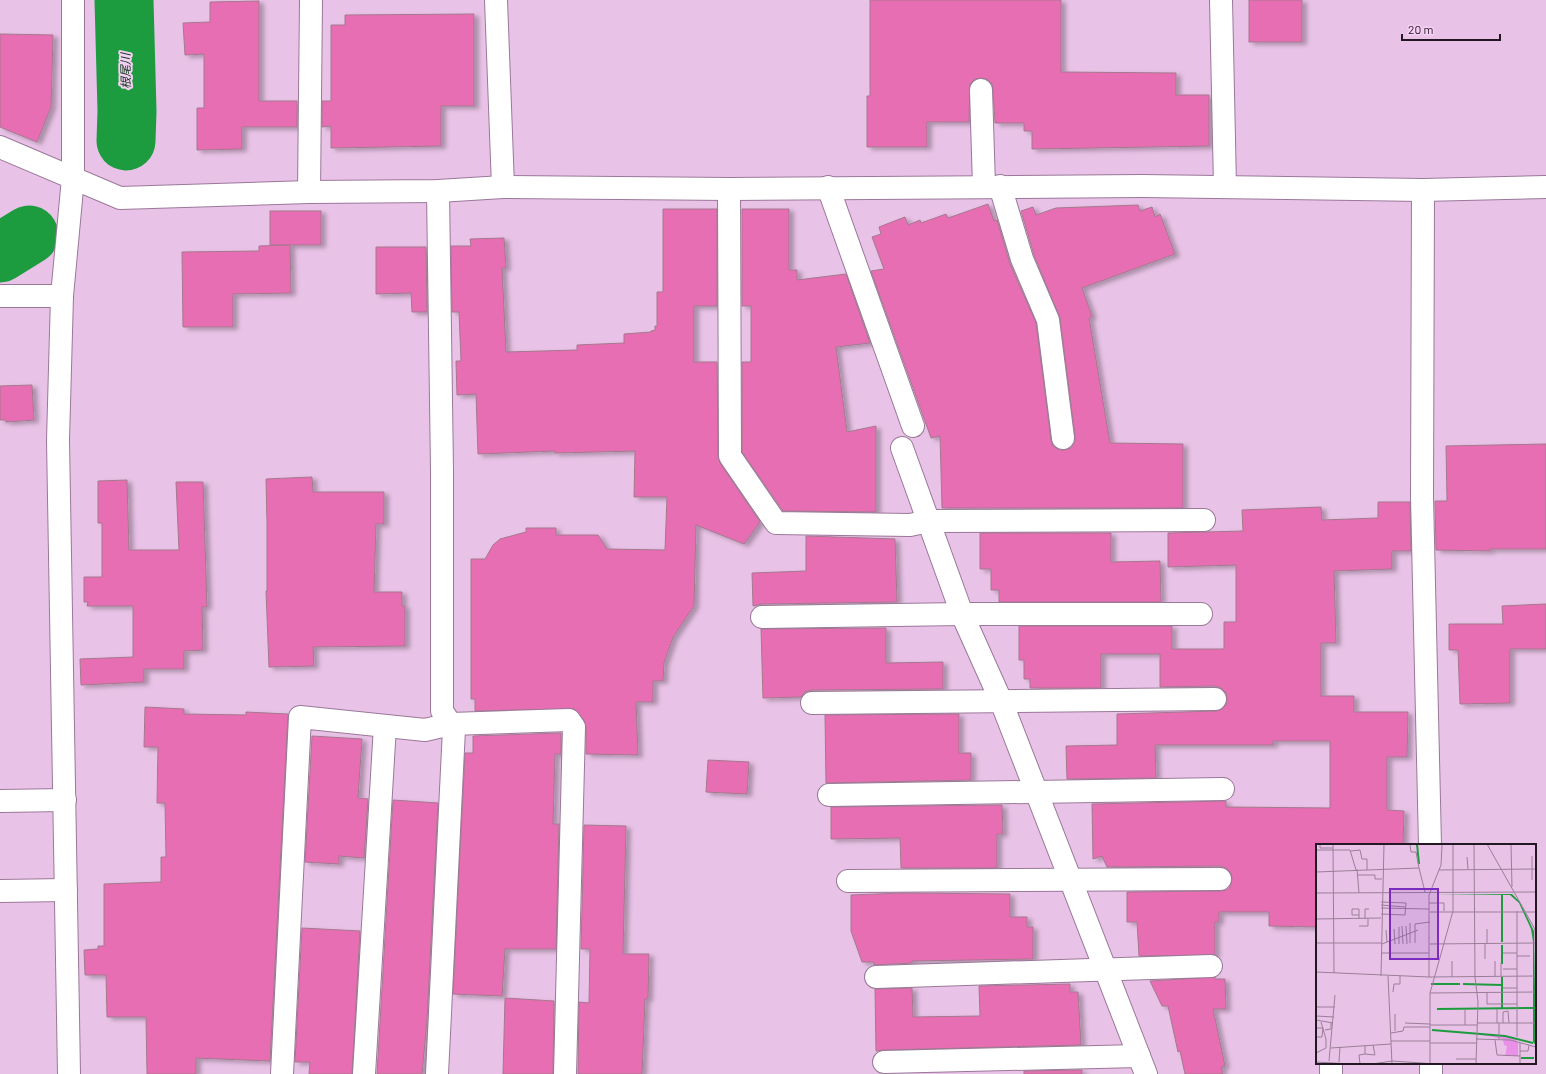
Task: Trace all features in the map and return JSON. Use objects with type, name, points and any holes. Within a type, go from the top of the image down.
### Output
[{"type":"street","points":[[69,1074],[58,440],[62,296],[73,178],[73,0]]},
{"type":"street","points":[[309,192],[311,0]]},
{"type":"street","points":[[496,0],[503,187]]},
{"type":"street","points":[[1221,0],[1225,186]]},
{"type":"street","points":[[981,90],[992,186],[1048,320],[1062,438]]},
{"type":"street","points":[[0,147],[120,198],[309,192],[438,191],[503,187],[729,189],[992,186],[1225,186],[1423,190],[1546,186]]},
{"type":"street","points":[[828,187],[913,426]]},
{"type":"street","points":[[729,189],[730,456],[776,523],[910,525],[929,521],[1204,520]]},
{"type":"street","points":[[1423,190],[1422,497],[1430,844]]},
{"type":"street","points":[[437,1074],[454,729],[442,711],[442,470],[438,191]]},
{"type":"street","points":[[0,296],[62,296]]},
{"type":"street","points":[[884,1062],[1143,1065],[1000,701],[962,614],[902,448]]},
{"type":"street","points":[[762,617],[962,614],[1201,614]]},
{"type":"street","points":[[812,703],[1216,699]]},
{"type":"street","points":[[282,1074],[300,717],[425,730],[451,724],[569,720],[574,727],[565,1074]]},
{"type":"street","points":[[364,1074],[385,726]]},
{"type":"street","points":[[828,795],[1223,789]]},
{"type":"street","points":[[0,801],[65,800]]},
{"type":"street","points":[[848,881],[1220,878]]},
{"type":"street","points":[[0,891],[66,890]]},
{"type":"street","points":[[876,977],[1211,966]]},
{"type":"water","points":[[108,0],[143,0],[149,118],[113,122]]},
{"type":"building","points":[[870,0],[1061,0],[1061,72],[1176,73],[1176,95],[1209,95],[1209,146],[1032,149],[1032,131],[1024,131],[1024,123],[995,123],[992,84],[987,79],[981,78],[975,79],[970,84],[969,122],[927,122],[927,147],[867,147],[867,96],[870,96]]},
{"type":"building","points":[[1249,0],[1302,0],[1302,42],[1249,42]]},
{"type":"building","points":[[259,1],[259,101],[297,101],[297,127],[242,127],[242,149],[197,150],[197,108],[204,108],[204,54],[185,55],[183,23],[210,22],[210,2]]},
{"type":"building","points":[[474,14],[474,106],[441,106],[441,146],[331,148],[331,126],[322,127],[322,101],[331,101],[331,25],[345,25],[345,15]]},
{"type":"building","points":[[0,34],[53,35],[51,107],[37,142],[0,127]]},
{"type":"building","points":[[988,204],[994,221],[997,220],[1010,264],[1036,323],[1051,440],[1053,446],[1059,450],[1071,448],[1075,442],[1060,318],[1034,255],[1021,211],[1033,207],[1036,215],[1056,208],[1138,205],[1140,211],[1152,207],[1155,217],[1160,214],[1175,254],[1082,288],[1092,316],[1089,318],[1110,443],[1183,444],[1183,508],[942,508],[940,436],[931,438],[871,271],[884,269],[872,237],[881,234],[879,227],[905,217],[908,225],[920,220],[921,223],[946,214],[948,218]]},
{"type":"building","points":[[663,209],[717,209],[717,306],[694,306],[694,362],[717,362],[718,456],[720,463],[760,522],[744,544],[696,525],[694,606],[673,637],[664,663],[663,681],[653,681],[653,702],[636,702],[638,755],[586,754],[586,727],[584,720],[574,709],[475,711],[475,699],[471,699],[471,559],[485,559],[493,545],[500,539],[526,532],[526,528],[556,528],[556,535],[598,535],[607,549],[665,550],[667,497],[634,497],[635,451],[555,453],[555,451],[478,454],[476,394],[457,395],[456,361],[461,361],[459,312],[452,312],[451,246],[471,246],[470,239],[504,238],[506,268],[502,268],[506,352],[577,350],[577,345],[624,343],[624,334],[651,332],[655,330],[655,326],[657,326],[657,292],[663,292]]},
{"type":"building","points":[[742,209],[789,209],[789,270],[797,270],[797,280],[846,274],[870,343],[836,347],[847,432],[876,426],[876,512],[783,511],[742,452],[742,362],[751,362],[751,306],[742,306]]},
{"type":"building","points":[[270,211],[321,211],[321,245],[270,245]]},
{"type":"building","points":[[290,245],[291,293],[233,294],[233,327],[183,327],[182,252],[259,251],[259,246]]},
{"type":"building","points":[[376,247],[426,247],[427,312],[412,312],[411,293],[376,294]]},
{"type":"building","points":[[32,385],[34,420],[6,422],[6,420],[0,420],[0,386]]},
{"type":"building","points":[[1546,444],[1546,549],[1490,549],[1490,551],[1436,550],[1435,501],[1447,501],[1446,446]]},
{"type":"building","points":[[312,477],[313,492],[384,492],[384,524],[376,524],[374,592],[402,592],[402,606],[405,606],[405,646],[313,647],[314,666],[269,667],[266,591],[266,479]]},
{"type":"building","points":[[127,480],[129,550],[179,550],[176,482],[203,482],[207,607],[202,607],[203,650],[184,651],[184,669],[144,669],[144,682],[81,685],[80,659],[133,657],[133,606],[87,606],[88,602],[84,602],[84,577],[102,577],[102,523],[98,523],[98,481]]},
{"type":"building","points":[[1378,502],[1410,502],[1411,551],[1392,551],[1392,569],[1334,571],[1336,643],[1321,643],[1321,696],[1354,696],[1354,712],[1408,712],[1407,757],[1387,757],[1387,810],[1404,811],[1403,844],[1316,844],[1316,927],[1269,926],[1269,912],[1219,912],[1219,922],[1215,922],[1215,955],[1139,956],[1137,922],[1127,922],[1127,892],[1227,890],[1231,885],[1231,873],[1226,868],[1220,866],[1107,867],[1102,856],[1093,859],[1092,804],[1226,801],[1226,807],[1330,808],[1330,741],[1273,741],[1273,745],[1155,745],[1156,778],[1067,779],[1066,746],[1117,745],[1117,714],[1216,711],[1221,710],[1226,705],[1226,693],[1221,688],[1215,686],[1160,687],[1160,654],[1101,654],[1101,688],[1030,688],[1030,679],[1024,679],[1024,660],[1019,660],[1019,626],[1172,626],[1172,649],[1224,649],[1224,622],[1236,622],[1236,565],[1168,567],[1168,533],[1243,531],[1242,510],[1321,507],[1322,520],[1378,518]]},
{"type":"building","points":[[980,533],[1111,533],[1111,562],[1160,561],[1161,602],[999,602],[999,590],[991,590],[991,569],[980,569]]},
{"type":"building","points":[[806,536],[895,539],[897,602],[762,604],[753,606],[752,573],[806,571]]},
{"type":"building","points":[[1546,604],[1546,649],[1510,649],[1510,703],[1460,704],[1458,650],[1449,650],[1449,624],[1503,624],[1502,606]]},
{"type":"building","points":[[886,628],[886,663],[943,662],[943,689],[812,690],[805,692],[801,697],[763,698],[761,629]]},
{"type":"building","points":[[145,707],[184,709],[184,714],[246,715],[246,712],[288,714],[270,1061],[196,1058],[196,1074],[147,1074],[146,1017],[107,1017],[106,975],[85,975],[84,950],[98,949],[98,946],[104,946],[104,884],[161,882],[161,857],[166,857],[165,803],[157,803],[158,747],[144,747]]},
{"type":"building","points":[[959,714],[959,753],[971,753],[971,780],[826,783],[825,715]]},
{"type":"building","points":[[561,733],[561,754],[555,754],[553,824],[559,824],[556,949],[505,949],[502,996],[453,994],[465,753],[473,753],[473,736]]},
{"type":"building","points":[[312,736],[362,739],[358,798],[368,799],[364,858],[339,856],[339,864],[305,862]]},
{"type":"building","points":[[708,760],[749,762],[747,794],[706,792]]},
{"type":"building","points":[[393,800],[438,803],[427,1020],[422,1074],[377,1074]]},
{"type":"building","points":[[1002,805],[1003,834],[997,834],[997,868],[901,868],[900,838],[831,839],[831,807]]},
{"type":"building","points":[[584,825],[626,826],[623,954],[649,954],[648,999],[645,999],[642,1074],[578,1074],[579,1002],[589,1003],[590,949],[581,949]]},
{"type":"building","points":[[902,893],[1010,894],[1010,917],[1027,917],[1027,927],[1033,927],[1033,959],[912,961],[912,963],[874,965],[874,962],[862,962],[851,931],[851,895]]},
{"type":"building","points":[[302,928],[360,931],[352,1074],[309,1074],[310,1062],[295,1062]]},
{"type":"building","points":[[1215,977],[1215,979],[1225,979],[1226,1009],[1213,1009],[1225,1066],[1221,1067],[1223,1074],[1185,1074],[1180,1051],[1178,1052],[1168,1006],[1162,1006],[1150,981]]},
{"type":"building","points":[[1070,984],[1070,992],[1078,992],[1081,1045],[876,1051],[875,989],[912,988],[913,1017],[980,1016],[979,986]]},
{"type":"building","points":[[505,998],[554,1001],[553,1074],[503,1074]]},
{"type":"building","points":[[1082,1070],[1082,1074],[1024,1074],[1024,1071]]},
{"type":"waterway","name":"根尾川","points":[[124,0],[127,111],[126,141]]},
{"type":"waterway","name":"根尾川","points":[[0,253],[29,235]]}]
